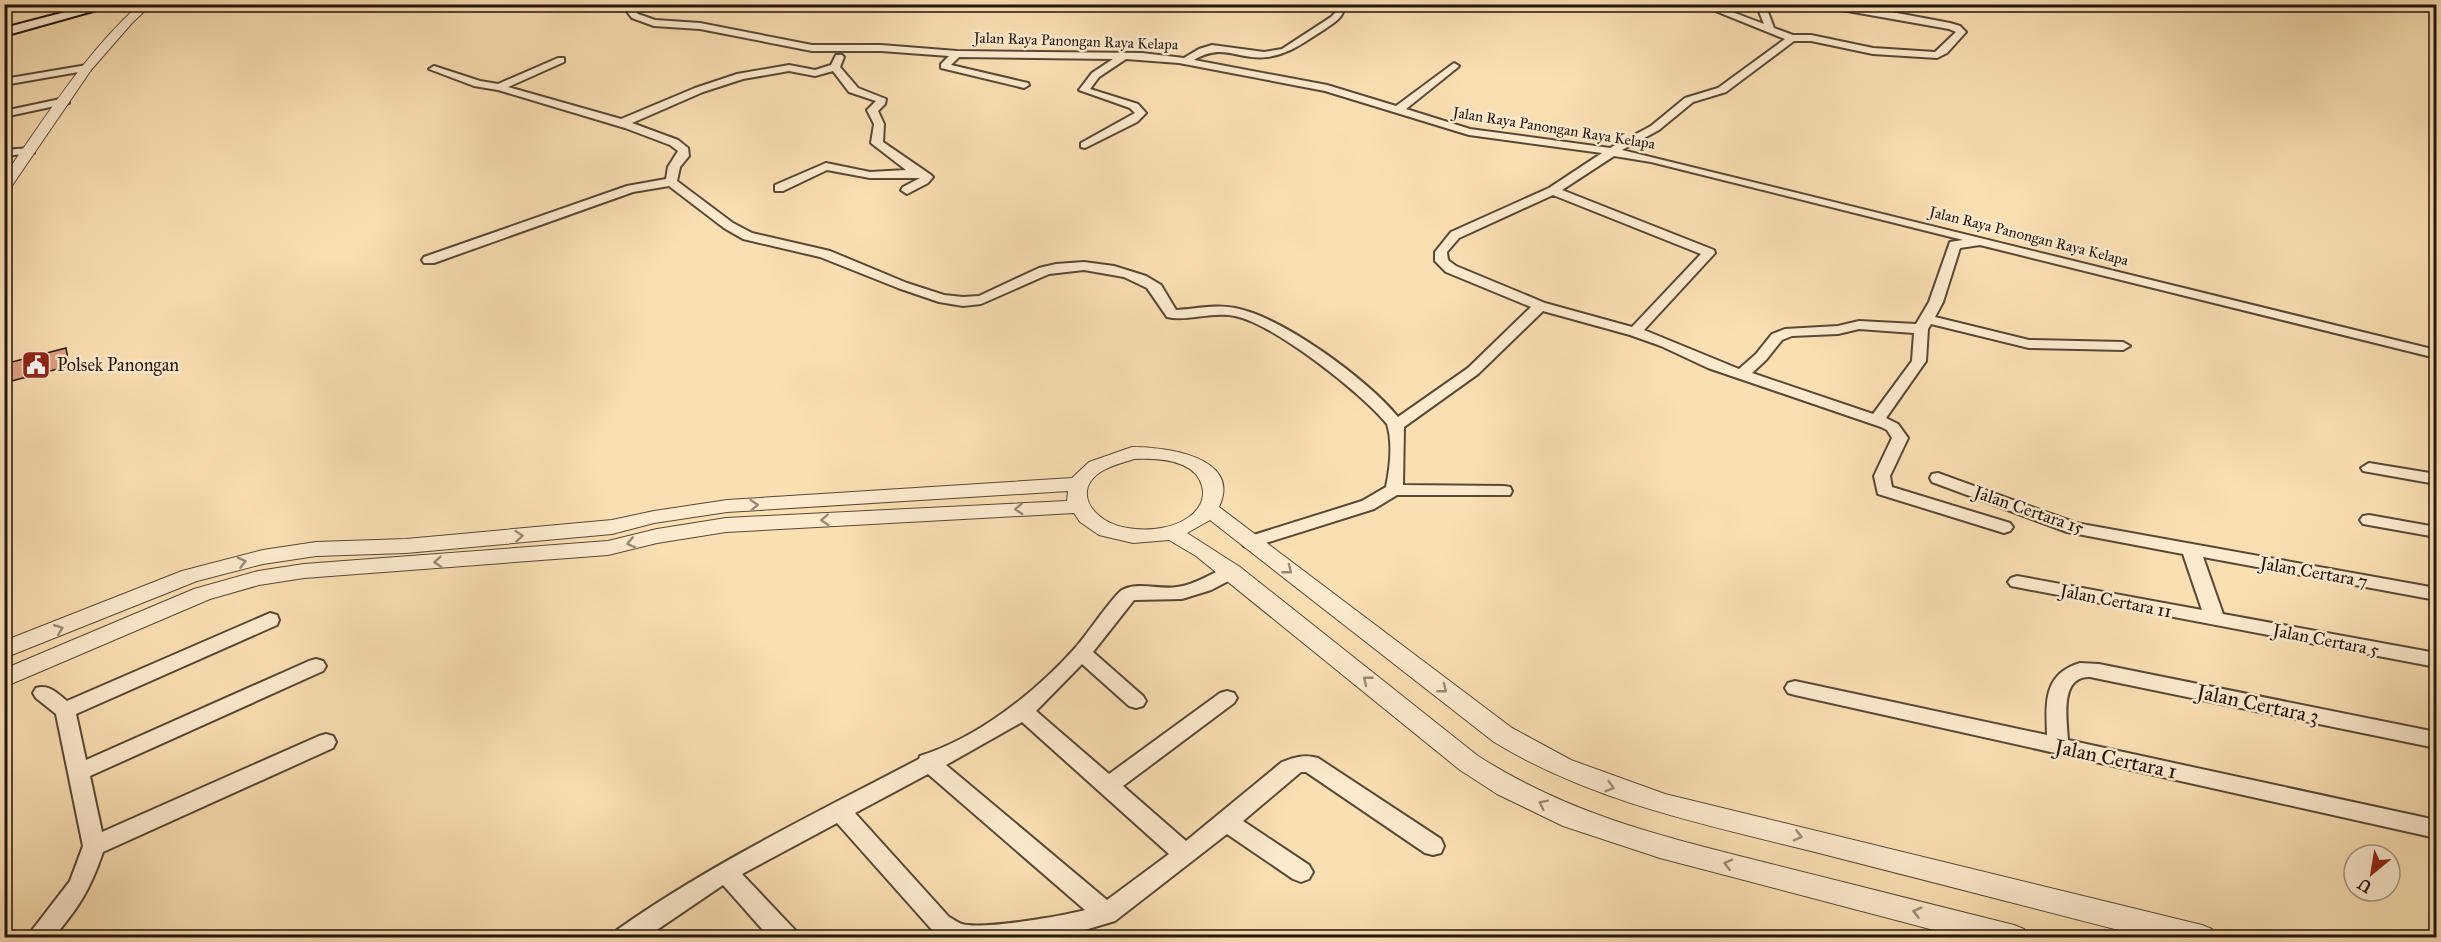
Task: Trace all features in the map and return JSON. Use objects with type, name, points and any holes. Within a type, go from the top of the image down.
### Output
[{"type":"main road","points":[[4,32],[112,4]]},
{"type":"street","points":[[4,187],[87,68],[128,21],[147,4]]},
{"type":"street","name":"Jalan Raya Panongan Raya Kelapa","points":[[625,4],[635,16],[654,23],[700,27],[796,47],[894,49],[957,54],[1123,56],[1186,61],[1239,70],[1334,90],[1469,132],[1613,151],[2436,354]]},
{"type":"street","points":[[1186,61],[1212,48],[1264,55],[1285,51],[1325,26],[1337,15],[1340,4]]},
{"type":"street","points":[[1702,4],[1792,38],[1812,38],[1866,50],[1929,55],[1944,51],[1949,42],[1961,32],[1950,26],[1882,12],[1812,4]]},
{"type":"street","points":[[1760,4],[1770,28]]},
{"type":"street","points":[[1792,38],[1722,90],[1689,100],[1655,128],[1613,151],[1553,191],[1455,235],[1441,252],[1442,261],[1451,269],[1540,306],[1635,332],[1666,343],[1713,365],[1848,409],[1857,416],[1877,420],[1896,429],[1900,435],[1882,476],[1884,490],[2004,527]]},
{"type":"street","points":[[835,67],[843,48]]},
{"type":"street","points":[[957,54],[944,66],[1024,85]]},
{"type":"street","points":[[1239,70],[1264,55]]},
{"type":"street","points":[[1085,145],[1127,124],[1141,113],[1134,106],[1084,90],[1085,86],[1099,73],[1123,56]]},
{"type":"street","points":[[499,87],[561,60]]},
{"type":"street","points":[[1398,110],[1454,66]]},
{"type":"street","points":[[622,123],[699,90],[741,76],[789,68],[815,73],[835,67]]},
{"type":"street","points":[[835,67],[847,83],[852,85],[853,90],[881,98],[881,102],[872,110],[879,129],[876,142],[927,179],[907,190]]},
{"type":"street","points":[[4,82],[87,68]]},
{"type":"street","points":[[434,69],[478,84],[499,87],[667,138],[682,147],[683,156],[675,167],[671,182]]},
{"type":"street","points":[[4,114],[65,101]]},
{"type":"street","points":[[4,153],[30,151]]},
{"type":"street","points":[[780,188],[826,166],[870,175],[920,173]]},
{"type":"street","points":[[429,260],[630,189],[671,182],[739,233],[771,244],[840,258],[947,300],[969,302],[981,300],[1047,269],[1083,266],[1109,270],[1146,282],[1160,292],[1167,311],[1172,314],[1221,309],[1255,317],[1280,331],[1366,392],[1397,425],[1398,478],[1394,490]]},
{"type":"street","points":[[1553,191],[1709,253],[1635,332]]},
{"type":"street","points":[[1877,420],[1919,361],[1924,324],[1936,302],[1955,245],[1985,242]]},
{"type":"street","points":[[1397,425],[1444,396],[1465,379],[1514,335],[1540,306]]},
{"type":"street","points":[[1742,374],[1761,357],[1777,337],[1790,332],[1838,330],[1866,325],[1953,324],[2029,344],[2123,346]]},
{"type":"street","points":[[1132,453],[1169,455],[1185,460],[1207,476],[1213,487],[1213,498],[1208,509],[1199,519],[1172,533],[1141,537],[1110,532],[1085,518],[1078,507],[1076,495],[1079,484],[1087,473],[1099,464],[1132,453]]},
{"type":"street","points":[[2369,468],[2436,479]]},
{"type":"street","name":"Jalan Certara 15","points":[[1938,478],[2073,528],[2191,550]]},
{"type":"street","points":[[4,679],[202,594],[258,578],[304,571],[608,548],[727,516],[1079,484]]},
{"type":"street","points":[[1250,542],[1368,505],[1394,490],[1504,491]]},
{"type":"street","points":[[4,650],[190,576],[263,557],[316,549],[406,546],[612,527],[654,517],[1078,507]]},
{"type":"street","points":[[1208,509],[1503,735],[1533,754],[1588,780],[1665,804],[2202,938]]},
{"type":"street","points":[[2369,520],[2436,532]]},
{"type":"street","points":[[1172,533],[1203,551],[1232,572],[1469,763],[1506,787],[1572,819],[1659,847],[2014,938]]},
{"type":"street","points":[[2191,550],[2215,619]]},
{"type":"street","name":"Jalan Certara 7","points":[[2191,550],[2436,594]]},
{"type":"street","points":[[626,938],[670,906],[725,872],[928,762],[972,741],[1023,711],[1082,653],[1128,596],[1147,592],[1160,595],[1188,592],[1232,572]]},
{"type":"street","name":"Jalan Certara 11","points":[[2017,582],[2215,619]]},
{"type":"street","name":"Jalan Certara 5","points":[[2215,619],[2436,660]]},
{"type":"street","points":[[65,710],[270,620]]},
{"type":"street","points":[[1082,653],[1137,701]]},
{"type":"street","points":[[79,772],[316,666]]},
{"type":"street","name":"Jalan Certara 3","points":[[2058,746],[2059,685],[2066,675],[2079,670],[2099,671],[2436,740]]},
{"type":"street","name":"Jalan Certara 1","points":[[1795,688],[2436,829]]},
{"type":"street","points":[[38,938],[70,901],[80,885],[94,846],[65,710],[43,693]]},
{"type":"street","points":[[1109,785],[1227,698]]},
{"type":"street","points":[[1023,711],[1185,854]]},
{"type":"street","points":[[94,846],[326,742]]},
{"type":"street","points":[[928,762],[1107,914]]},
{"type":"street","points":[[840,811],[942,924],[952,931],[976,936],[1068,925],[1107,914],[1227,822],[1290,768],[1299,764],[1310,764],[1433,846]]},
{"type":"street","points":[[1227,822],[1300,872]]},
{"type":"street","points":[[725,872],[786,938]]},
{"type":"building","name":"Polsek Panongan","points":[[66,348],[69,366],[4,383],[4,364]]},
{"type":"place","name":"Polsek Panongan","points":[[36,365]]}]
